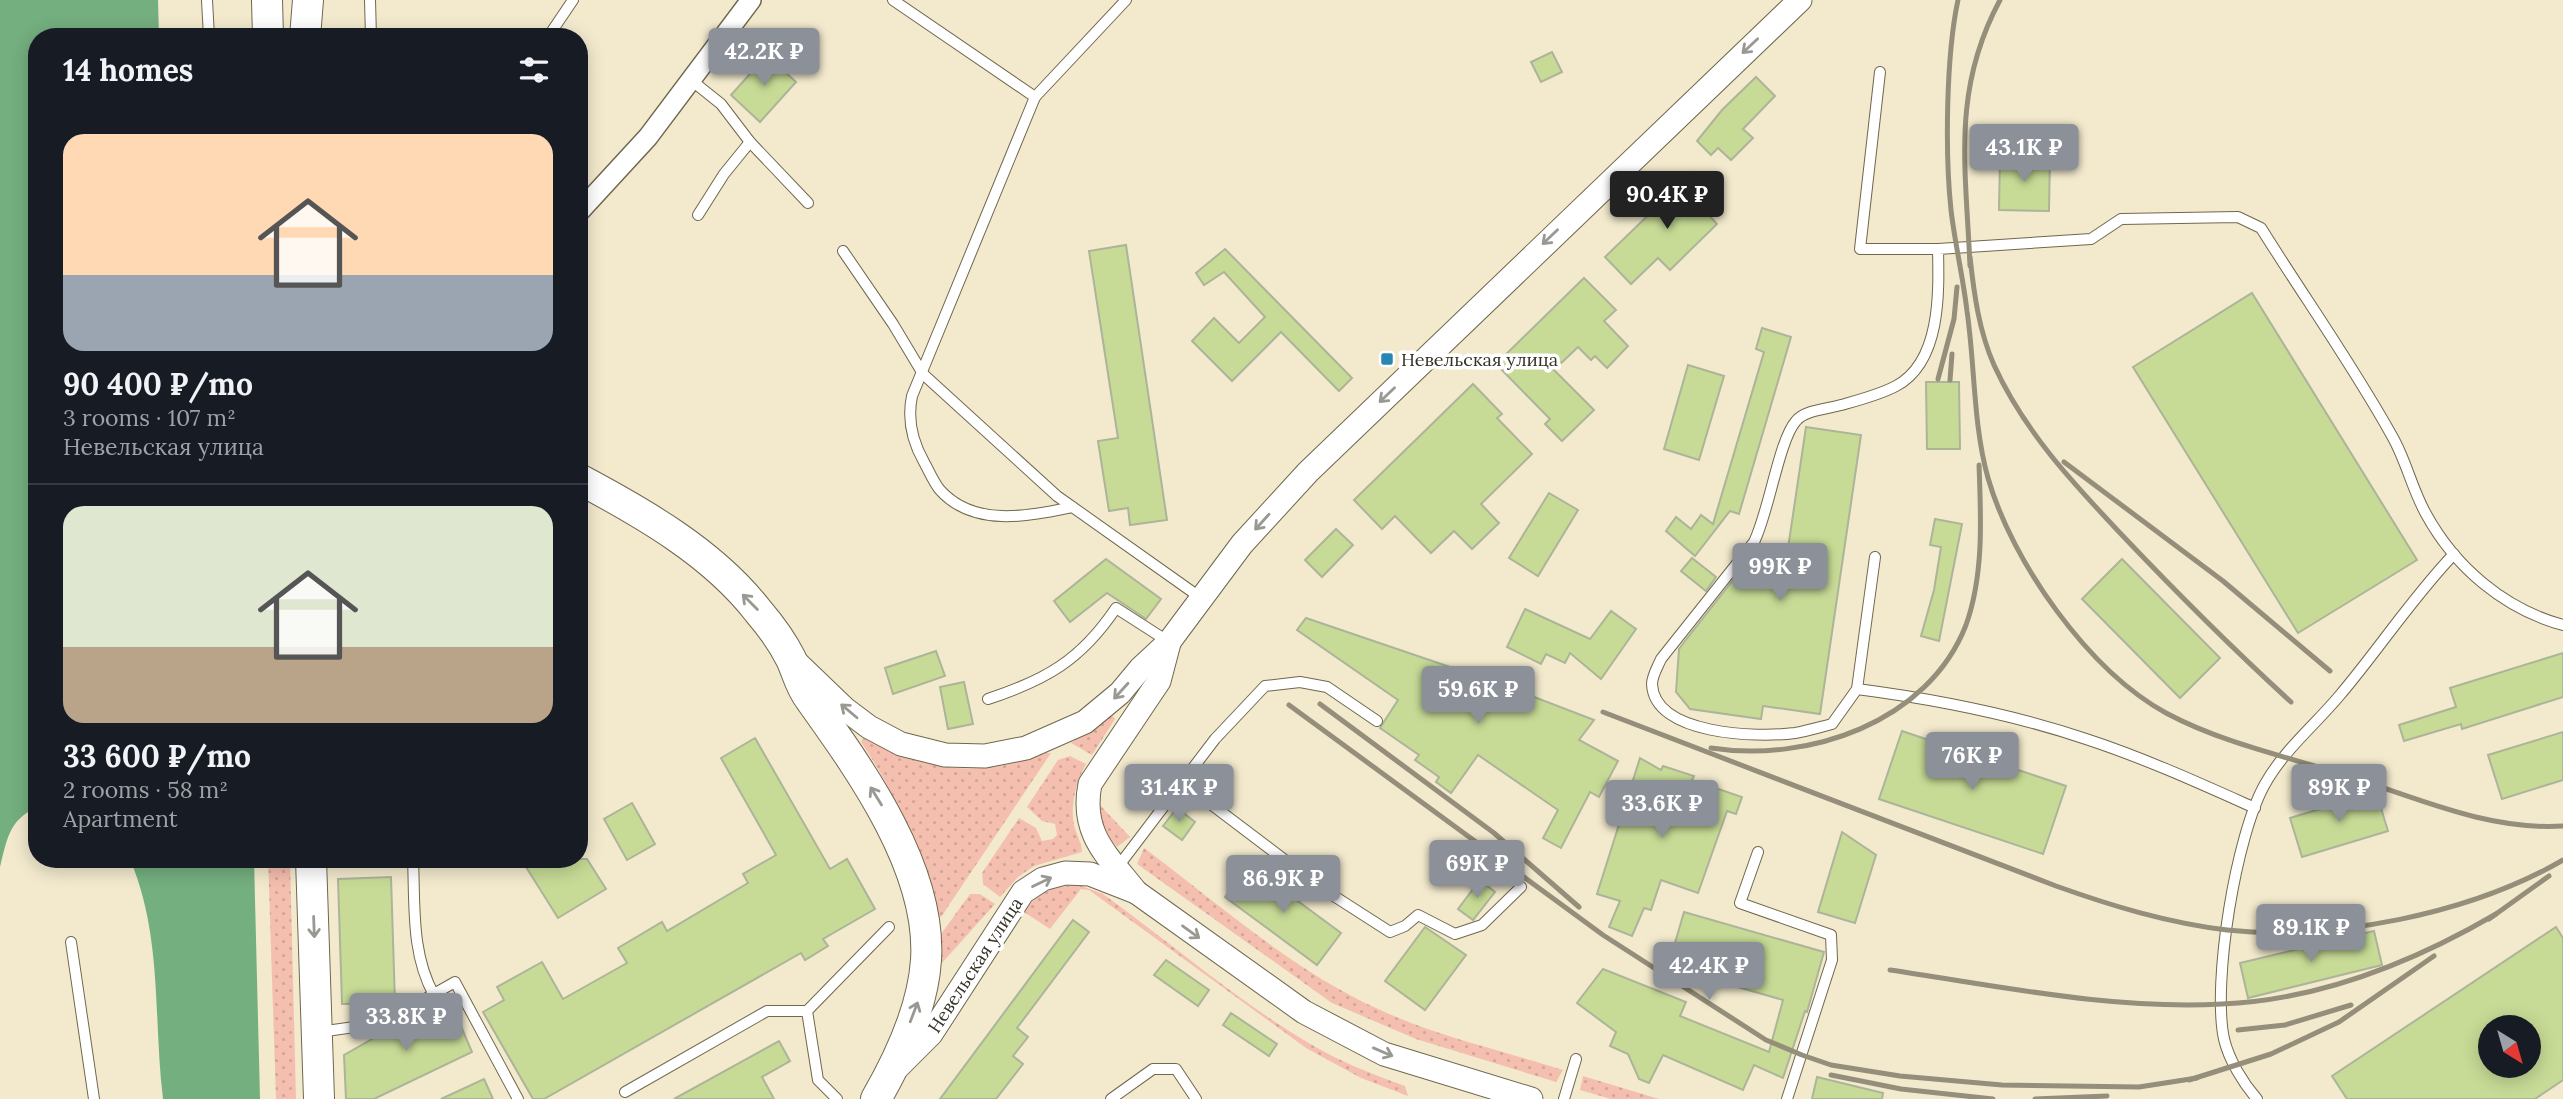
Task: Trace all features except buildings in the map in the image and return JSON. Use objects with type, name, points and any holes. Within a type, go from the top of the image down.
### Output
[{"type":"main road","points":[[267,0],[268,28]]},
{"type":"main road","points":[[306,28],[308,0]]},
{"type":"main road","points":[[588,482],[669,531],[718,571],[757,609],[790,657],[805,692],[886,812],[918,900],[926,959],[920,995],[883,1087]]},
{"type":"main road","points":[[311,868],[319,1099]]},
{"type":"street","points":[[588,202],[648,137],[751,0]]},
{"type":"street","points":[[790,657],[845,709],[869,727],[901,744],[946,755],[985,756],[1026,748],[1085,722],[1120,693],[1140,668],[1169,642],[1242,544],[1308,472],[1800,0]]},
{"type":"street","points":[[1169,642],[1159,681],[1090,785],[1086,805],[1088,821],[1102,850],[1136,892],[1304,1012],[1384,1054],[1531,1099]]},
{"type":"street","name":"Невельская улица","points":[[883,1087],[931,1034],[1023,892],[1042,879],[1065,873],[1090,874],[1136,892]]},
{"type":"lane","points":[[207,0],[209,28]]},
{"type":"lane","points":[[370,0],[371,28]]},
{"type":"lane","points":[[554,28],[573,0]]},
{"type":"lane","points":[[893,0],[1035,97]]},
{"type":"lane","points":[[1072,507],[1026,517],[973,514],[941,491],[916,449],[908,416],[912,396],[1035,97],[1126,0]]},
{"type":"lane","points":[[1880,72],[1860,249],[1938,249],[2091,239],[2121,219],[2238,217],[2261,228],[2393,437],[2426,514],[2454,555],[2507,603],[2541,619],[2563,625]]},
{"type":"lane","points":[[691,80],[721,104],[750,142],[808,203]]},
{"type":"lane","points":[[698,215],[724,174],[750,142]]},
{"type":"lane","points":[[1875,557],[1857,688],[1832,724],[1796,733],[1754,735],[1702,727],[1671,717],[1655,701],[1652,681],[1661,659],[1754,542],[1764,522],[1787,437],[1796,421],[1805,415],[1864,399],[1898,385],[1921,364],[1931,339],[1936,306],[1938,249]]},
{"type":"lane","points":[[843,251],[893,324],[923,374],[1072,507],[1202,598]]},
{"type":"lane","points":[[2257,1099],[2236,1067],[2224,1039],[2222,1004],[2222,976],[2235,870],[2255,807],[2283,755],[2341,694],[2429,580],[2454,555]]},
{"type":"lane","points":[[988,699],[1028,685],[1058,670],[1098,635],[1116,607],[1169,642]]},
{"type":"lane","points":[[1117,868],[1241,708],[1265,686],[1300,682],[1327,687],[1377,721]]},
{"type":"lane","points":[[1857,688],[1978,710],[2084,738],[2255,807]]},
{"type":"lane","points":[[1183,783],[1323,889],[1390,932],[1405,926],[1418,915],[1455,934],[1482,925],[1521,887]]},
{"type":"lane","points":[[1758,852],[1740,903],[1831,935],[1832,960],[1787,1099]]},
{"type":"lane","points":[[413,868],[418,956],[423,975],[434,995]]},
{"type":"lane","points":[[625,1092],[767,1011],[807,1012],[889,927]]},
{"type":"lane","points":[[71,942],[94,1099]]},
{"type":"lane","points":[[318,1032],[383,1023],[455,982],[518,1099]]},
{"type":"lane","points":[[807,1012],[818,1080],[837,1099]]},
{"type":"lane","points":[[1564,1099],[1576,1059]]},
{"type":"lane","points":[[1111,1099],[1153,1069],[1176,1069],[1196,1099]]},
{"type":"shaded area","points":[[0,0],[158,0],[159,28],[28,28],[28,812],[11,831],[0,867]]},
{"type":"shaded area","points":[[1112,715],[1115,719],[1092,755],[1071,743]]},
{"type":"shaded area","points":[[863,738],[915,760],[948,767],[984,768],[1051,753],[941,917],[938,918],[907,827],[886,783],[861,742]]},
{"type":"shaded area","points":[[1070,756],[1086,764],[1073,802],[1074,825],[1082,852],[1034,866],[1018,877],[1000,897],[983,884],[982,873],[1019,818],[1036,828],[1042,841],[1053,839],[1057,835],[1055,824],[1042,821],[1027,807],[1058,760]]},
{"type":"shaded area","points":[[1099,804],[1130,837],[1117,847],[1104,827]]},
{"type":"shaded area","points":[[1144,848],[1285,955],[1345,992],[1421,1027],[1563,1070],[1556,1082],[1416,1039],[1332,1003],[1137,864]]},
{"type":"shaded area","points":[[133,868],[254,868],[260,1099],[163,1099],[152,948]]},
{"type":"shaded area","points":[[268,868],[290,868],[296,1099],[276,1099]]},
{"type":"shaded area","points":[[1079,885],[1103,894],[1280,1025],[1331,1055],[1405,1086],[1408,1096],[1361,1078],[1306,1048],[1089,890],[1081,889],[1050,929],[1024,912],[1041,894]]},
{"type":"shaded area","points":[[970,894],[980,894],[995,904],[942,963],[941,934]]},
{"type":"shaded area","points":[[1583,1076],[1659,1099],[1611,1099],[1580,1090]]},
{"type":"railway","points":[[1958,0],[1949,76],[1949,187],[1970,332],[1983,458],[1999,510],[2015,544],[2057,611],[2109,670],[2137,694],[2187,724],[2232,741],[2454,811],[2508,823],[2563,826]]},
{"type":"railway","points":[[1970,266],[1965,163],[1968,98],[1984,34],[2000,0]]},
{"type":"railway","points":[[1970,257],[1984,339],[2006,389],[2034,434],[2067,475],[2142,556],[2291,702]]},
{"type":"railway","points":[[1938,379],[1954,319],[1957,287]]},
{"type":"railway","points":[[1950,380],[1952,354]]},
{"type":"railway","points":[[2064,462],[2223,581],[2330,671]]},
{"type":"railway","points":[[1711,748],[1748,751],[1786,749],[1824,742],[1860,729],[1894,711],[1924,688],[1948,659],[1966,625],[1972,606],[1980,546],[1979,465]]},
{"type":"railway","points":[[1320,704],[1494,833],[1579,907]]},
{"type":"railway","points":[[1289,705],[1603,935],[1766,1040],[1802,1055],[1831,1065],[1900,1076],[2002,1085],[2139,1087],[2197,1078]]},
{"type":"railway","points":[[1603,712],[2056,886],[2140,913],[2205,927],[2268,932],[2311,931],[2400,919],[2444,909],[2486,895],[2563,860]]},
{"type":"railway","points":[[2489,919],[2549,876]]},
{"type":"railway","points":[[1890,970],[2097,1000],[2181,1005],[2258,1001],[2330,987],[2364,976],[2432,948],[2496,914]]},
{"type":"railway","points":[[2189,1080],[2271,1054],[2339,1022],[2434,956]]},
{"type":"railway","points":[[2238,1030],[2285,1025],[2351,1005]]},
{"type":"railway","points":[[1831,1075],[1901,1089],[1993,1099]]},
{"type":"railway","points":[[2035,1099],[2107,1096]]},
{"type":"place","name":"Невельская улица","points":[[1387,359]]}]
